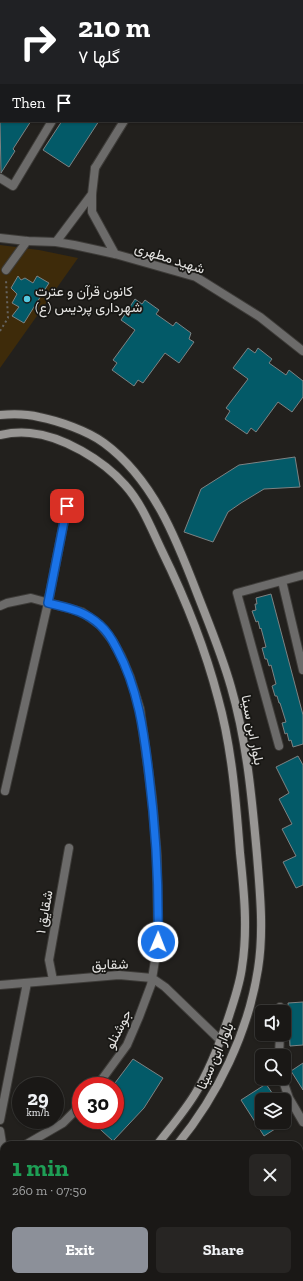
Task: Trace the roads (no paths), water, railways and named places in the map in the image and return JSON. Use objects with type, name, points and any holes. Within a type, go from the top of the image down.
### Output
[{"type":"main road","name":"بلوار ابن سینا","points":[[0,415],[38,417],[80,431],[102,442],[139,477],[155,499],[184,560],[216,643],[238,713],[249,778],[258,870],[261,920],[259,967],[248,1012],[227,1067],[213,1094],[180,1141]]},
{"type":"main road","name":"بلوار ابن سینا","points":[[0,435],[30,433],[69,445],[92,457],[124,485],[140,505],[170,568],[211,673],[218,698],[228,744],[237,813],[245,902],[246,933],[242,968],[235,998],[214,1057],[195,1094],[160,1141]]},
{"type":"street","points":[[0,178],[13,186],[51,122]]},
{"type":"street","points":[[115,254],[92,212],[92,194],[95,168],[123,122]]},
{"type":"street","points":[[56,242],[92,194]]},
{"type":"street","name":"شهید مطهری","points":[[0,238],[56,242],[115,254],[196,277],[260,317],[303,351]]},
{"type":"street","points":[[6,270],[27,241]]},
{"type":"street","points":[[5,791],[48,603],[67,506]]},
{"type":"street","points":[[279,746],[237,593],[303,575]]},
{"type":"street","points":[[282,581],[303,670]]},
{"type":"street","name":"جوشنلو","points":[[0,606],[30,598],[82,612],[100,625],[112,640],[121,656],[130,677],[140,709],[152,797],[157,856],[158,942],[152,978],[139,1017],[127,1045],[104,1077]]},
{"type":"street","name":"شقایق ۱","points":[[53,980],[49,960],[69,848]]},
{"type":"street","name":"شقایق","points":[[0,985],[119,975],[152,978]]},
{"type":"street","points":[[152,978],[165,988],[220,1040]]},
{"type":"street","points":[[0,1120],[27,983]]},
{"type":"street","points":[[284,1085],[289,1098],[303,1122]]},
{"type":"street","points":[[32,1141],[63,1123],[72,1114]]},
{"type":"street","points":[[0,1131],[2,1141]]},
{"type":"place","name":"کانون قرآن و عترت (ع) شهرداری پردیس","points":[[27,299]]}]
